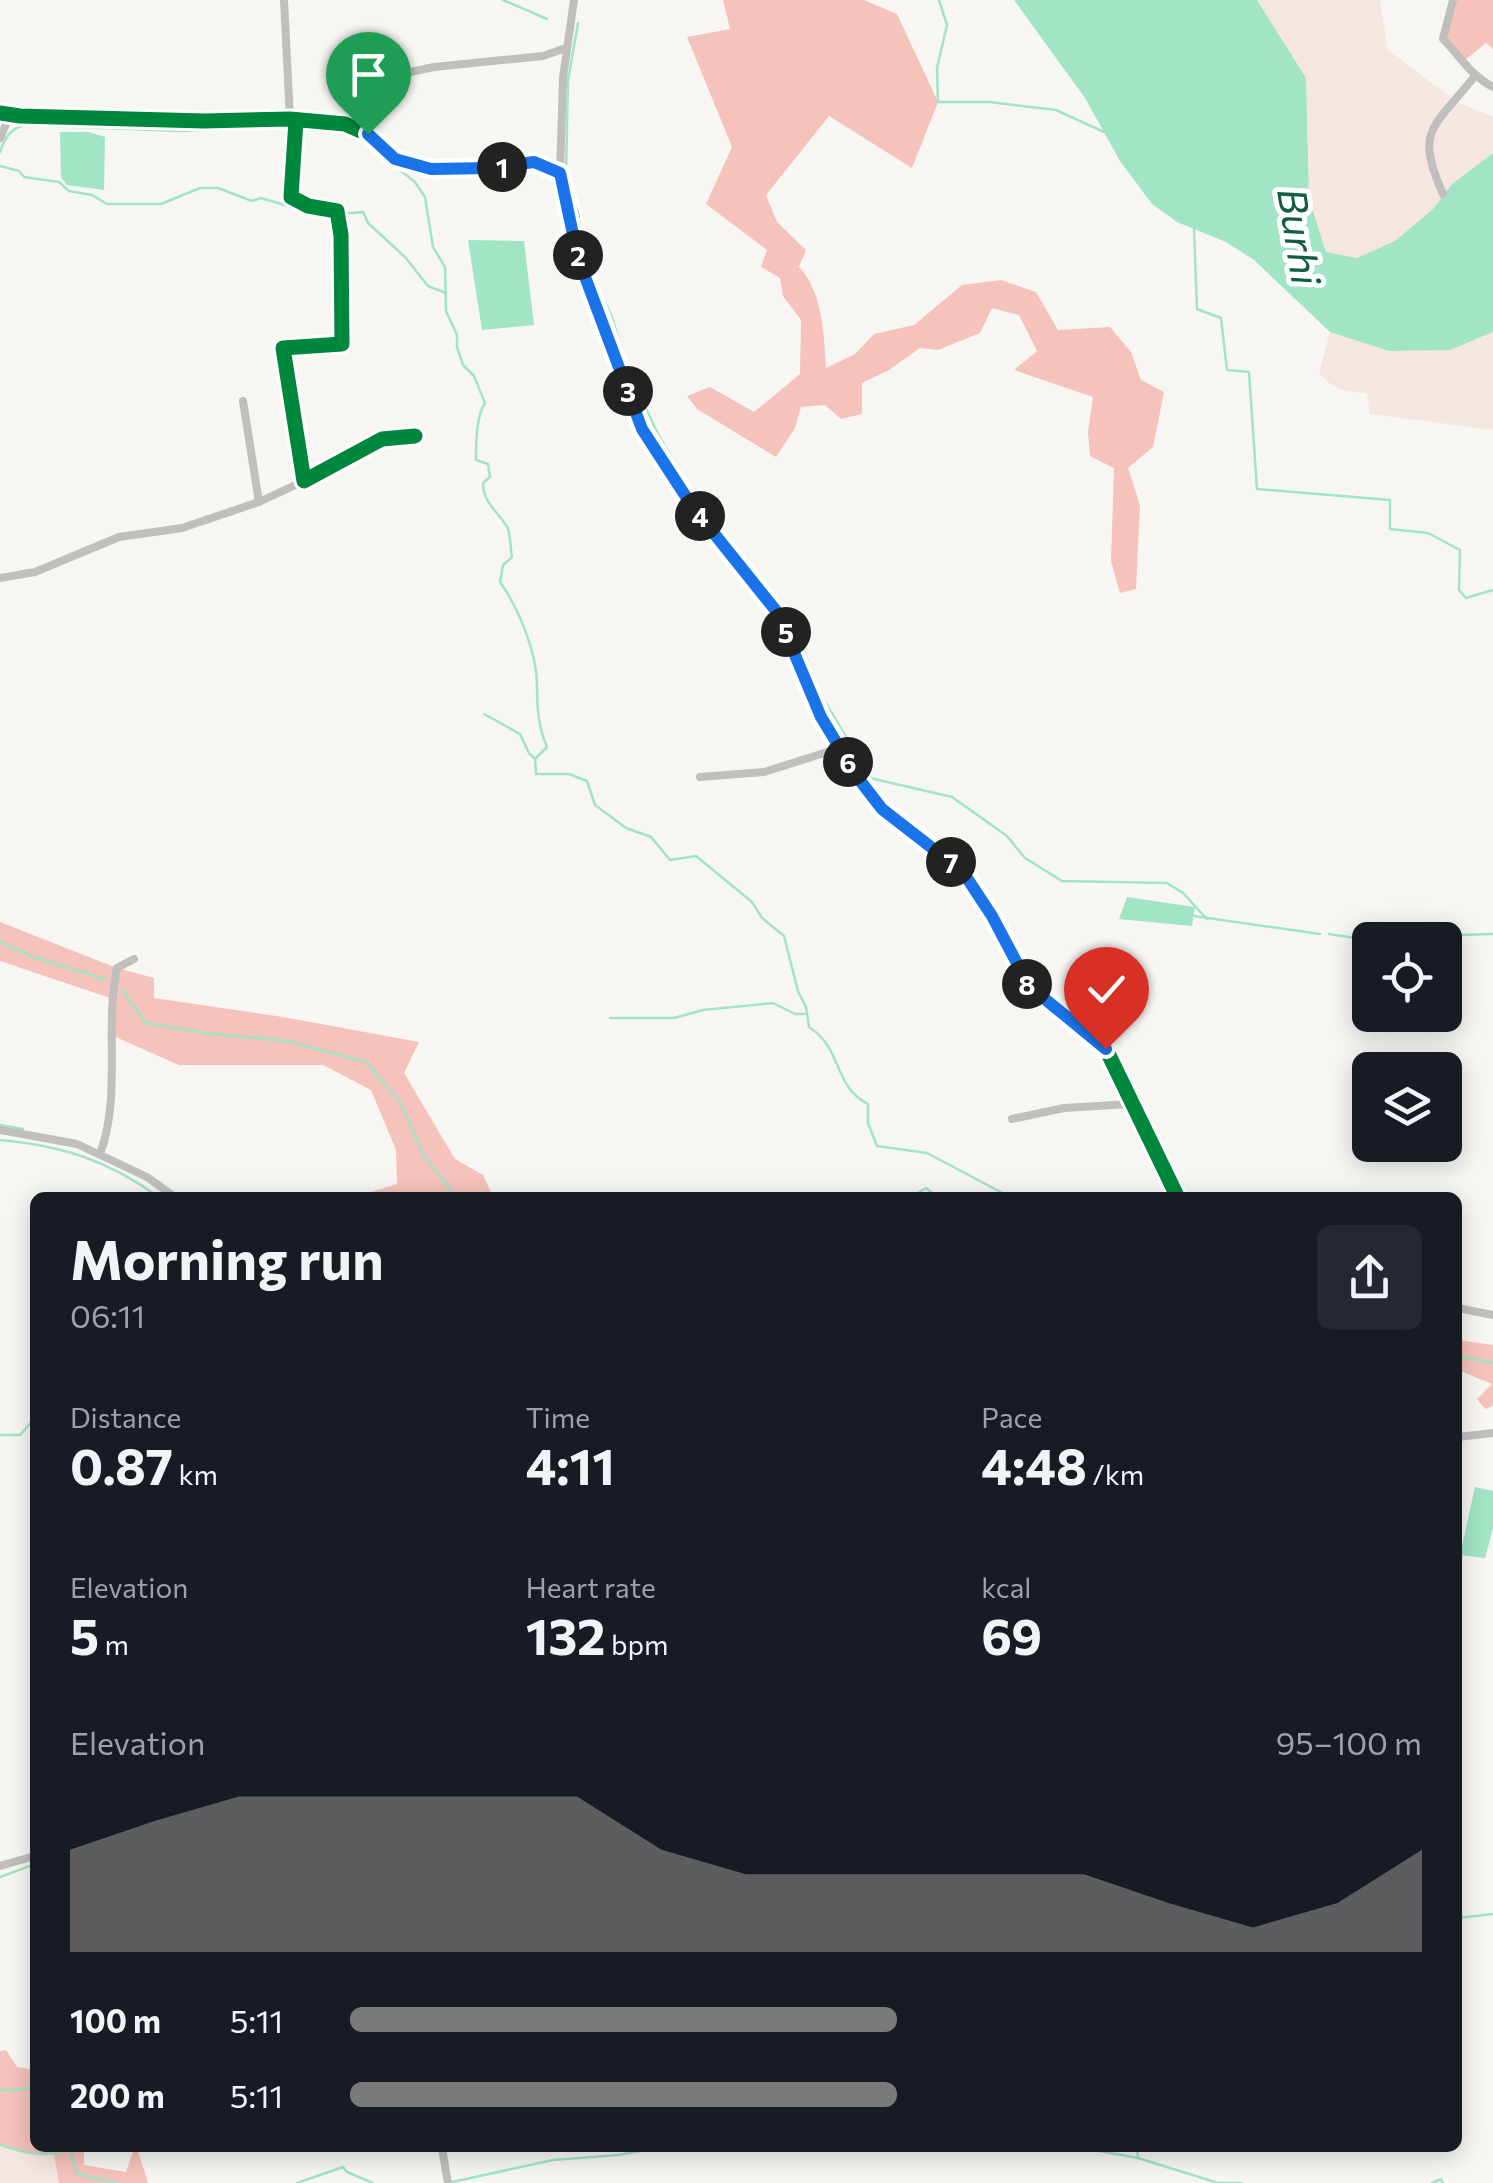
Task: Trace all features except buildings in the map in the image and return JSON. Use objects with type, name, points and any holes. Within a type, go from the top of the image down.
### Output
[{"type":"street","points":[[574,0],[566,48],[560,173],[578,258],[642,429],[692,506],[777,612],[821,717],[882,809],[963,872],[992,916],[1029,986],[1106,1049],[1175,1192]]},
{"type":"street","points":[[1453,0],[1443,39],[1474,77],[1493,87]]},
{"type":"street","points":[[282,2],[293,119],[291,197],[308,206],[337,210],[341,236],[342,344],[283,348],[304,481]]},
{"type":"street","points":[[368,134],[369,98],[392,76],[434,66],[542,56],[566,48]]},
{"type":"street","points":[[1442,194],[1426,154],[1428,134],[1474,77]]},
{"type":"street","points":[[0,138],[5,114],[204,121],[293,119],[345,124],[368,134],[395,159],[431,169],[490,168],[534,162],[560,173]]},
{"type":"street","points":[[243,401],[259,502]]},
{"type":"street","points":[[0,578],[35,572],[119,537],[182,528],[259,502],[382,439],[415,436]]},
{"type":"street","points":[[700,778],[764,772],[840,748]]},
{"type":"street","points":[[100,1154],[106,1136],[112,1050],[110,998],[117,968],[134,959]]},
{"type":"street","points":[[1012,1120],[1064,1108],[1131,1104]]},
{"type":"street","points":[[0,1130],[77,1144],[148,1177],[168,1192]]},
{"type":"street","points":[[1462,1309],[1493,1314]]},
{"type":"street","points":[[1462,1437],[1493,1433]]},
{"type":"street","points":[[0,1866],[30,1857]]},
{"type":"street","points":[[443,2152],[448,2183]]},
{"type":"shaded area","points":[[723,0],[864,0],[897,14],[938,102],[912,168],[829,116],[766,195],[777,222],[806,250],[799,267],[818,302],[826,368],[855,354],[874,334],[914,325],[962,285],[1001,280],[1036,292],[1058,330],[1110,327],[1131,352],[1141,380],[1164,392],[1153,447],[1128,468],[1140,505],[1136,589],[1120,593],[1111,561],[1114,468],[1090,456],[1088,432],[1093,397],[1014,370],[1037,351],[1019,315],[992,308],[980,333],[938,350],[920,348],[862,383],[862,414],[841,419],[825,405],[801,407],[795,428],[776,457],[697,409],[687,396],[710,387],[754,412],[800,374],[801,320],[783,296],[780,278],[761,267],[767,250],[706,204],[732,147],[687,37],[730,29]]},
{"type":"shaded area","points":[[1257,0],[1380,0],[1388,50],[1455,101],[1493,117],[1493,153],[1452,184],[1433,209],[1395,241],[1357,258],[1326,252],[1309,200],[1306,78]]},
{"type":"shaded area","points":[[1453,0],[1493,0],[1493,49],[1486,43],[1464,61],[1443,39]]},
{"type":"shaded area","points":[[1330,332],[1389,351],[1476,340],[1493,332],[1493,430],[1370,414],[1367,393],[1340,389],[1319,373]]},
{"type":"shaded area","points":[[0,922],[117,968],[154,978],[154,998],[419,1042],[404,1073],[455,1159],[483,1175],[491,1192],[371,1192],[397,1184],[396,1150],[371,1090],[323,1065],[179,1065],[111,1035],[110,998],[0,961]]},
{"type":"shaded area","points":[[1462,1341],[1493,1345],[1493,1406],[1485,1409],[1477,1399],[1492,1384],[1462,1372]]},
{"type":"shaded area","points":[[6,2050],[17,2067],[30,2069],[30,2152],[84,2152],[84,2165],[126,2172],[133,2152],[138,2152],[148,2183],[59,2183],[54,2154],[20,2152],[0,2145],[0,2051]]},
{"type":"shaded area","points":[[0,2145],[20,2152],[55,2154],[59,2183],[0,2183]]},
{"type":"water","name":"Burhi","points":[[1014,0],[1257,0],[1306,78],[1309,199],[1326,252],[1357,258],[1395,241],[1433,209],[1452,184],[1493,153],[1493,332],[1450,350],[1389,351],[1330,332],[1254,260],[1226,242],[1177,222],[1152,204],[1120,161],[1085,98]]},
{"type":"water","points":[[60,132],[89,132],[105,137],[104,190],[67,185],[61,177]]},
{"type":"water","points":[[468,240],[524,241],[534,325],[482,330]]},
{"type":"water","points":[[1127,897],[1195,907],[1192,926],[1119,919]]},
{"type":"water","points":[[1475,1487],[1493,1491],[1493,1528],[1485,1558],[1462,1555]]},
{"type":"waterway","points":[[503,0],[547,19]]},
{"type":"waterway","points":[[939,0],[947,25],[937,68],[938,102],[990,102],[1056,110],[1104,132]]},
{"type":"waterway","points":[[578,23],[568,81],[566,172],[591,271],[612,317],[630,376],[687,483],[792,619],[820,693],[870,778],[952,797],[1007,836],[1025,858],[1062,881],[1167,883],[1183,893],[1207,919]]},
{"type":"waterway","points":[[0,152],[9,134],[25,125],[179,131],[291,127]]},
{"type":"waterway","points":[[301,127],[334,129],[358,137],[415,182],[425,197],[433,247],[445,267],[446,311],[457,335],[463,365],[474,376],[485,403],[478,423],[476,460],[488,464],[490,477],[483,483],[485,495],[509,531],[512,557],[503,565],[500,582],[520,618],[534,659],[539,717],[547,747],[536,758]]},
{"type":"waterway","points":[[0,166],[19,171],[24,177],[59,182],[69,191],[92,195],[107,204],[161,204],[200,188],[218,188],[252,201],[261,198],[305,211],[332,214]]},
{"type":"waterway","points":[[340,214],[363,212],[368,223],[405,257],[428,286],[446,293]]},
{"type":"waterway","points":[[1194,229],[1197,309],[1221,318],[1227,370],[1249,372],[1257,489],[1390,500],[1390,529],[1428,533],[1460,550],[1459,590],[1466,598],[1493,590]]},
{"type":"waterway","points":[[484,714],[520,734],[535,759],[536,774],[569,774],[587,781],[595,805],[626,828],[651,837],[670,860],[696,856],[752,902],[762,918],[784,936],[809,1027],[828,1046],[849,1087],[868,1104],[868,1123],[877,1146],[927,1153],[1001,1192]]},
{"type":"waterway","points":[[1194,916],[1320,934]]},
{"type":"waterway","points":[[1329,934],[1355,938],[1493,934]]},
{"type":"waterway","points":[[0,942],[107,980]]},
{"type":"waterway","points":[[122,990],[146,1023],[287,1041],[366,1062],[400,1102],[424,1156],[452,1192]]},
{"type":"waterway","points":[[610,1018],[674,1018],[703,1010],[773,1003],[795,1014],[804,1014]]},
{"type":"waterway","points":[[0,1125],[23,1129]]},
{"type":"waterway","points":[[0,1140],[84,1157],[151,1192]]},
{"type":"waterway","points":[[919,1192],[926,1188],[931,1192]]},
{"type":"waterway","points":[[1462,1357],[1493,1363]]},
{"type":"waterway","points":[[0,1435],[20,1435],[30,1424]]},
{"type":"waterway","points":[[0,1877],[30,1866]]},
{"type":"waterway","points":[[1462,1918],[1493,1914]]},
{"type":"waterway","points":[[0,2091],[30,2088]]},
{"type":"waterway","points":[[0,2145],[36,2154],[57,2152]]},
{"type":"waterway","points":[[71,2152],[77,2174],[118,2183]]},
{"type":"waterway","points":[[452,2182],[553,2160],[635,2152]]},
{"type":"waterway","points":[[1105,2152],[1138,2158],[1137,2152]]},
{"type":"waterway","points":[[1138,2158],[1218,2183],[1242,2183]]},
{"type":"waterway","points":[[297,2183],[343,2167],[373,2183]]},
{"type":"waterway","points":[[1432,2183],[1441,2179],[1443,2183]]},
{"type":"cycle path","points":[[0,113],[204,121],[290,119],[345,124],[368,134],[395,159],[431,169],[533,163],[560,173],[578,257],[642,429],[692,506],[777,612],[821,717],[858,778],[882,809],[963,872],[992,916],[1029,986],[1106,1049],[1175,1192]]},
{"type":"cycle path","points":[[296,120],[291,197],[308,206],[337,211],[341,235],[342,344],[283,348],[304,481],[382,439],[415,436]]},
{"type":"route","points":[[368,134],[395,159],[431,169],[490,168],[534,162],[560,173],[578,258],[642,429],[692,506],[777,612],[821,717],[858,778],[882,809],[963,872],[992,916],[1029,986],[1106,1049]]}]
